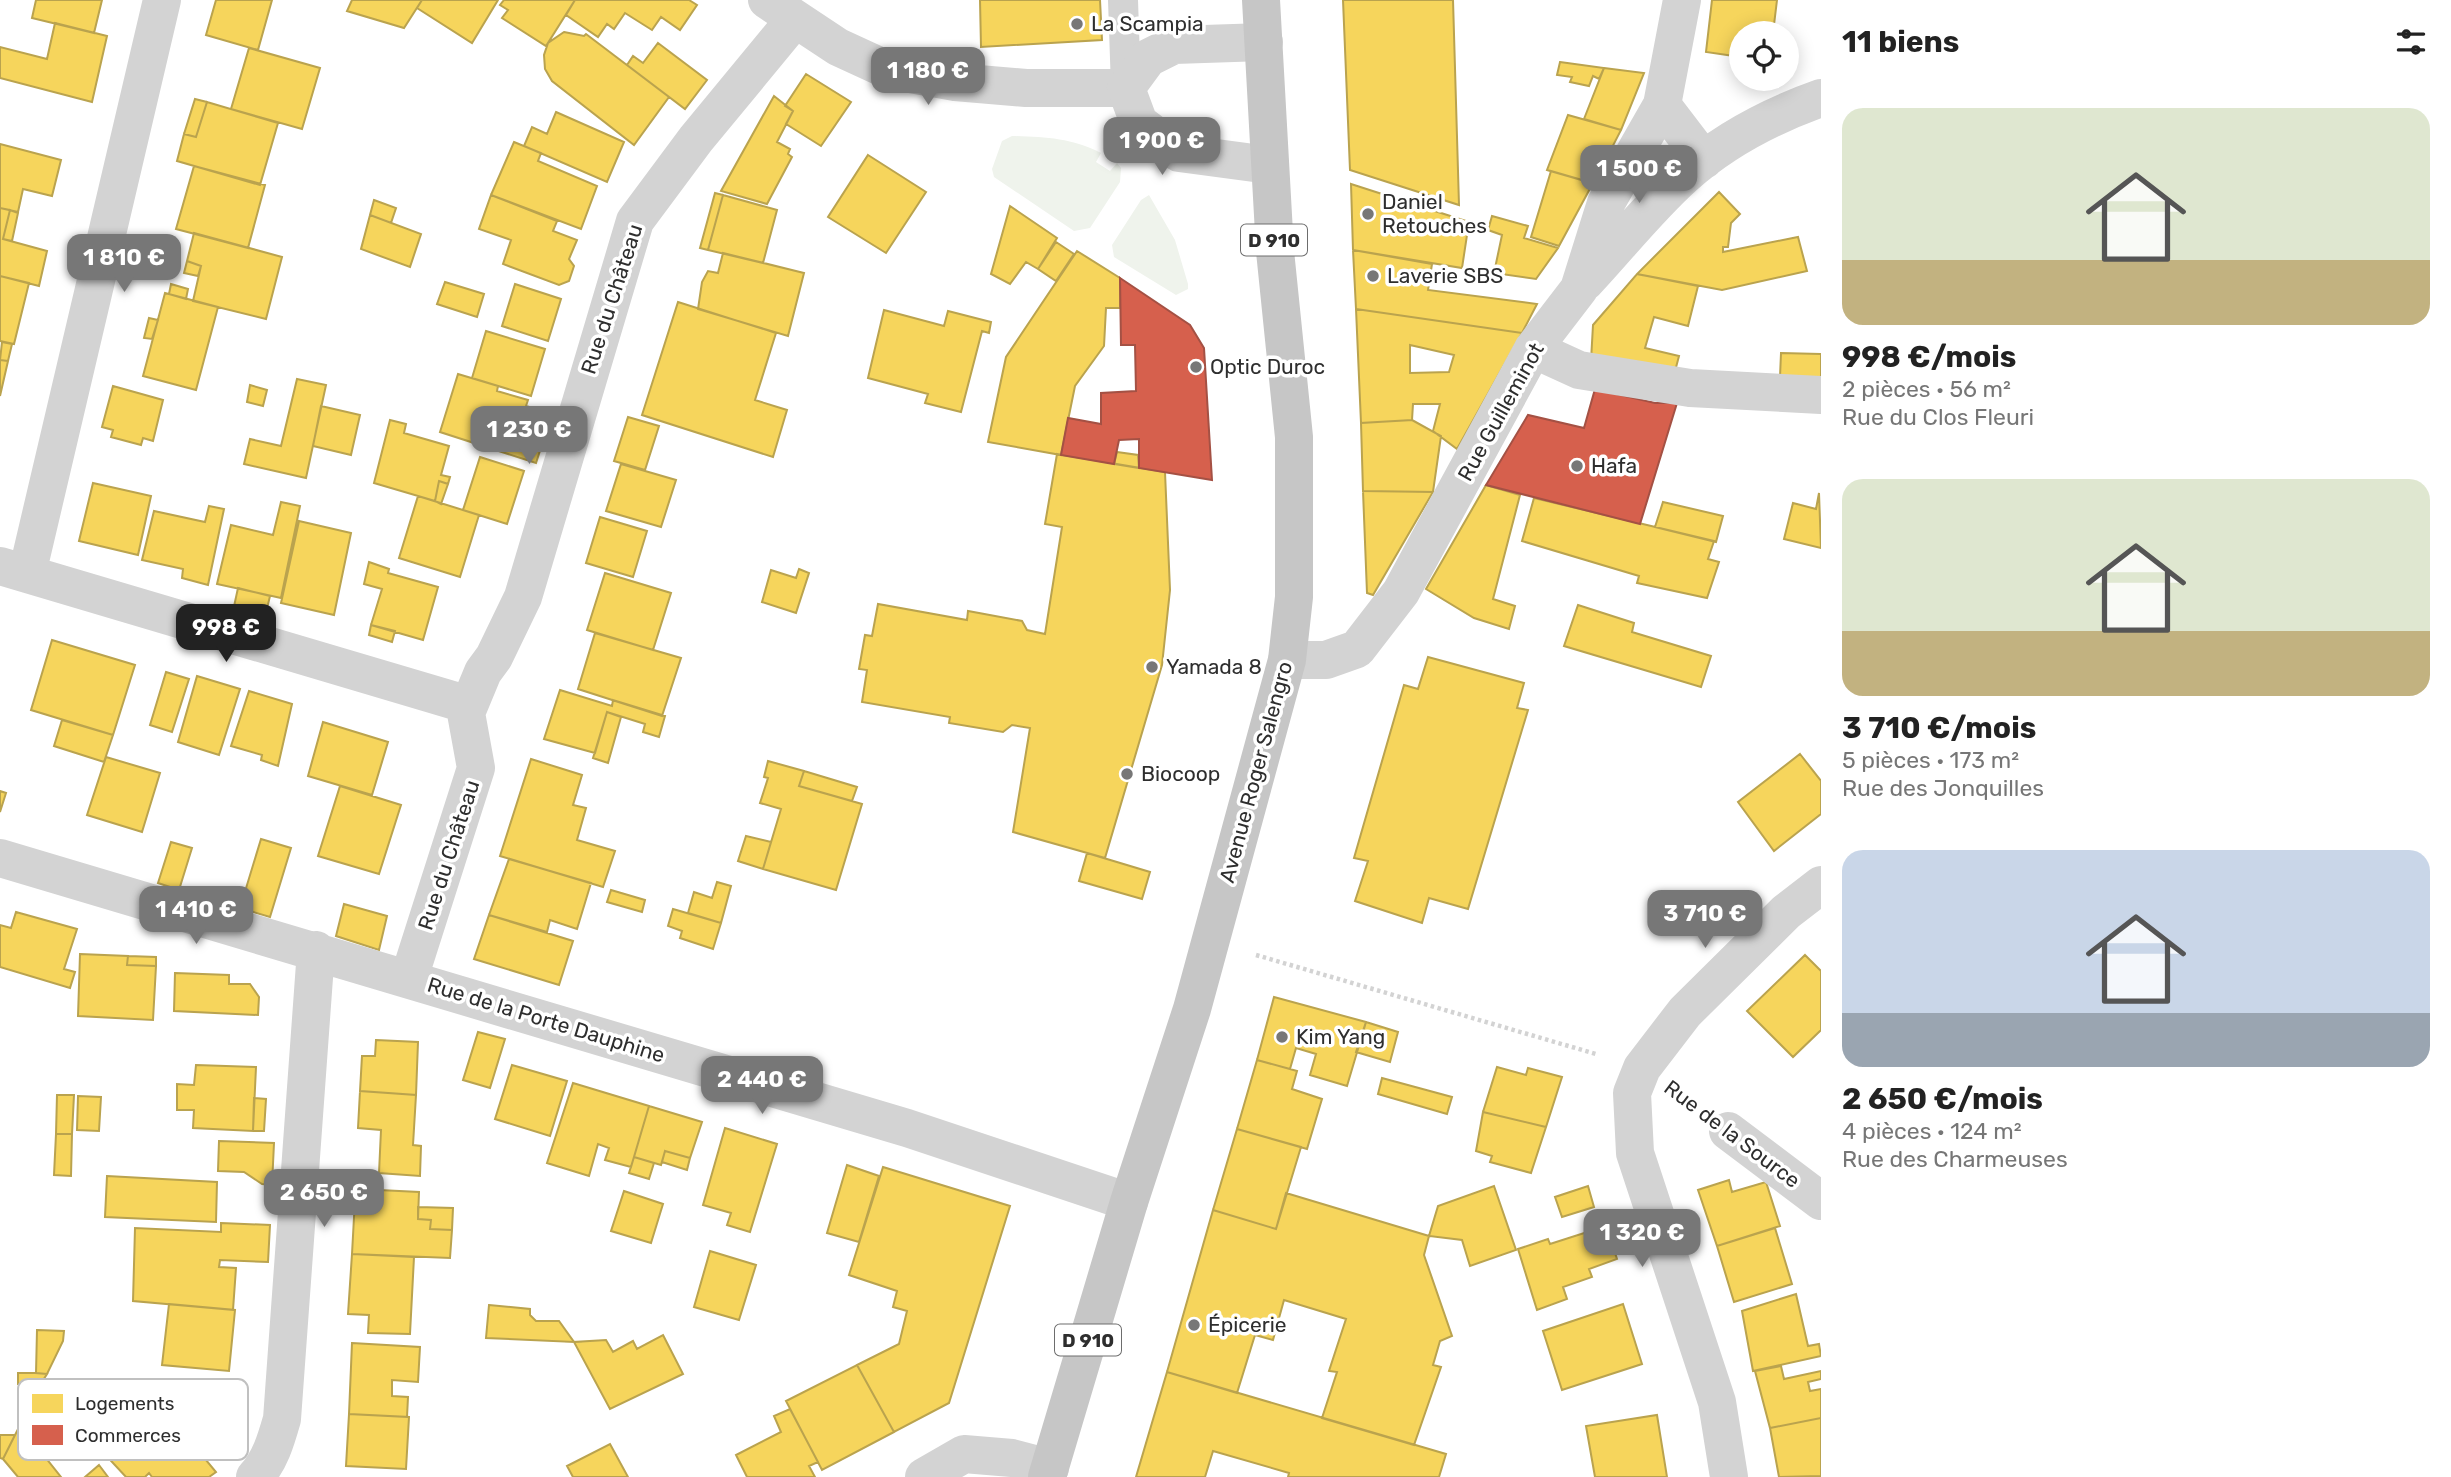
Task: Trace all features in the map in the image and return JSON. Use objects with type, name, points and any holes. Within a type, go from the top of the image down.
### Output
[{"type":"main road","name":"Avenue Roger Salengro","points":[[1049,1472],[1129,1202],[1211,942],[1287,660],[1294,597],[1294,437],[1269,165],[1261,0]]},
{"type":"street","points":[[162,0],[13,570],[468,705]]},
{"type":"street","name":"Rue Guilleminot","points":[[1287,660],[1326,660],[1357,649],[1401,592],[1534,349],[1579,289],[1606,203],[1662,105],[1682,0]]},
{"type":"street","points":[[781,9],[838,47],[888,70],[955,82],[1014,87],[1126,88]]},
{"type":"street","name":"Rue du Château","points":[[410,978],[476,768],[466,713],[468,705],[523,597],[635,221],[696,139],[781,9]]},
{"type":"street","points":[[1126,88],[1148,58],[1174,46],[1264,42]]},
{"type":"street","points":[[1126,88],[1139,123],[1179,153],[1269,165]]},
{"type":"street","points":[[1579,289],[1683,177],[1703,160],[1745,133],[1821,98]]},
{"type":"street","points":[[1662,105],[1703,160]]},
{"type":"street","points":[[1534,349],[1579,370],[1678,386],[1821,395]]},
{"type":"street","name":"Rue de la Porte Dauphine","points":[[0,858],[907,1128],[1129,1202]]},
{"type":"street","points":[[1729,1477],[1717,1402],[1635,1153],[1632,1093],[1642,1068],[1685,1012],[1786,912],[1821,885]]},
{"type":"street","points":[[255,1477],[263,1469],[274,1447],[282,1419],[316,950]]},
{"type":"street","name":"Rue de la Source","points":[[1728,1131],[1821,1200]]},
{"type":"street","points":[[924,1477],[964,1454],[1012,1458],[1049,1472]]},
{"type":"lane","points":[[1123,0],[1126,88]]},
{"type":"path","points":[[1211,942],[1642,1068]]},
{"type":"shaded area","points":[[1012,136],[1058,139],[1079,144],[1101,153],[1096,162],[1110,171],[1117,163],[1121,168],[1120,182],[1090,228],[1074,231],[994,177],[992,169],[1002,141]]},
{"type":"shaded area","points":[[1149,195],[1175,240],[1188,284],[1188,289],[1176,295],[1114,257],[1112,245],[1141,200]]},
{"type":"building: Logements","points":[[36,0],[102,0],[94,33],[32,18]]},
{"type":"building: Logements","points":[[216,0],[272,0],[258,50],[206,35]]},
{"type":"building: Logements","points":[[352,0],[422,0],[404,28],[347,11]]},
{"type":"building: Logements","points":[[422,0],[498,0],[472,43],[417,8]]},
{"type":"building: Logements","points":[[504,0],[575,0],[546,46],[502,18],[508,10],[500,5]]},
{"type":"building: Logements","points":[[575,0],[689,0],[697,5],[680,30],[661,17],[652,30],[625,13],[614,29],[607,24],[598,37],[566,15]]},
{"type":"building: Logements","points":[[980,0],[1100,0],[1102,40],[981,47]]},
{"type":"building: Logements","points":[[1343,0],[1453,0],[1459,205],[1350,170]]},
{"type":"building: Logements","points":[[1712,0],[1777,0],[1774,21],[1729,21],[1729,55],[1706,52]]},
{"type":"building: Logements","points":[[55,23],[107,36],[92,102],[0,78],[0,47],[47,59]]},
{"type":"building: Logements","points":[[564,32],[584,36],[586,34],[669,97],[634,145],[552,81],[545,69],[544,55],[548,43]]},
{"type":"building: Logements","points":[[658,43],[707,80],[685,109],[627,65],[633,56],[643,63]]},
{"type":"building: Logements","points":[[249,48],[320,68],[302,129],[231,109]]},
{"type":"building: Logements","points":[[1560,62],[1604,68],[1599,79],[1593,76],[1589,86],[1570,82],[1572,77],[1557,75]]},
{"type":"building: Logements","points":[[1604,68],[1644,73],[1621,130],[1584,119]]},
{"type":"building: Logements","points":[[806,74],[851,102],[821,146],[786,124],[793,111],[785,106]]},
{"type":"building: Logements","points":[[774,96],[793,111],[777,142],[790,149],[788,154],[792,157],[767,204],[721,191]]},
{"type":"building: Logements","points":[[195,99],[207,102],[196,137],[184,134]]},
{"type":"building: Logements","points":[[207,102],[278,123],[260,185],[177,161],[184,134],[196,137]]},
{"type":"building: Logements","points":[[556,112],[624,142],[607,182],[524,146],[532,127],[547,134]]},
{"type":"building: Logements","points":[[1568,115],[1621,130],[1599,173],[1591,169],[1585,181],[1547,170]]},
{"type":"building: Logements","points":[[514,142],[541,153],[538,161],[597,186],[581,229],[491,195]]},
{"type":"building: Logements","points":[[0,144],[61,160],[52,196],[23,189],[18,212],[0,208]]},
{"type":"building: Logements","points":[[868,155],[926,192],[886,253],[828,217]]},
{"type":"building: Logements","points":[[194,166],[265,185],[248,248],[176,229]]},
{"type":"building: Logements","points":[[1551,171],[1593,183],[1559,246],[1531,237]]},
{"type":"building: Logements","points":[[1351,184],[1469,222],[1462,268],[1353,250]]},
{"type":"building: Logements","points":[[1719,192],[1740,214],[1731,223],[1728,247],[1723,247],[1723,252],[1798,237],[1807,271],[1722,290],[1637,274]]},
{"type":"building: Logements","points":[[715,193],[723,195],[708,250],[700,248]]},
{"type":"building: Logements","points":[[491,195],[557,221],[553,231],[577,240],[569,259],[574,266],[569,281],[559,285],[503,264],[511,240],[479,229]]},
{"type":"building: Logements","points":[[723,195],[777,210],[763,263],[708,250]]},
{"type":"building: Logements","points":[[374,200],[396,208],[391,223],[370,215]]},
{"type":"building: Logements","points":[[1010,206],[1057,238],[1038,269],[1026,262],[1010,284],[991,274]]},
{"type":"building: Logements","points":[[0,208],[10,210],[3,239],[47,251],[39,286],[0,276]]},
{"type":"building: Logements","points":[[10,210],[18,213],[12,241],[3,239]]},
{"type":"building: Logements","points":[[370,215],[421,234],[410,267],[361,249]]},
{"type":"building: Logements","points":[[1492,216],[1528,226],[1524,238],[1558,248],[1536,279],[1494,273],[1502,235],[1488,230]]},
{"type":"building: Logements","points":[[194,233],[282,257],[266,319],[193,301],[201,266],[187,261]]},
{"type":"building: Logements","points":[[1056,242],[1074,254],[1056,281],[1038,269]]},
{"type":"building: Logements","points":[[1353,250],[1432,264],[1428,290],[1537,304],[1522,333],[1356,309]]},
{"type":"building: Logements","points":[[1077,251],[1120,278],[1120,308],[1106,308],[1104,346],[1075,386],[1061,455],[988,442],[1006,357]]},
{"type":"building: Logements","points":[[723,253],[804,273],[788,336],[698,309],[702,282],[708,271],[718,273]]},
{"type":"building: Logements","points":[[187,261],[201,266],[198,276],[184,273]]},
{"type":"building: Logements","points":[[1637,274],[1698,286],[1688,326],[1654,317],[1645,348],[1679,356],[1674,375],[1591,361],[1593,325]]},
{"type":"building: Logements","points":[[0,276],[29,283],[14,344],[0,341]]},
{"type":"building: Logements","points":[[445,282],[484,294],[477,317],[437,304]]},
{"type":"building: Logements","points":[[171,284],[188,289],[186,299],[169,294]]},
{"type":"building: Logements","points":[[515,284],[561,299],[548,341],[502,326]]},
{"type":"building: Logements","points":[[165,293],[218,307],[196,390],[143,376]]},
{"type":"building: Logements","points":[[678,302],[776,333],[755,400],[787,410],[773,457],[642,415]]},
{"type":"building: Logements","points":[[1356,309],[1522,333],[1457,449],[1433,431],[1440,404],[1413,404],[1412,420],[1361,423]],"holes":[[[1410,345],[1454,355],[1449,372],[1410,373]]]},
{"type":"building: Logements","points":[[884,310],[944,326],[948,311],[991,322],[989,333],[982,331],[961,412],[925,403],[928,394],[868,378]]},
{"type":"building: Logements","points":[[149,318],[158,320],[152,339],[144,338]]},
{"type":"building: Logements","points":[[486,331],[545,349],[531,396],[472,378]]},
{"type":"building: Logements","points":[[2,342],[12,344],[8,361],[0,360]]},
{"type":"building: Logements","points":[[1781,353],[1821,354],[1821,379],[1780,377]]},
{"type":"building: Logements","points":[[0,360],[8,361],[0,396]]},
{"type":"building: Logements","points":[[458,374],[498,386],[497,391],[528,400],[526,406],[552,414],[536,463],[440,432]]},
{"type":"building: Logements","points":[[297,379],[326,385],[306,478],[244,464],[250,439],[281,446]]},
{"type":"building: Logements","points":[[250,385],[267,390],[263,406],[247,402]]},
{"type":"building: Logements","points":[[113,386],[163,400],[153,441],[143,438],[141,445],[111,437],[113,430],[102,427]]},
{"type":"building: Logements","points":[[321,406],[360,415],[351,455],[313,446]]},
{"type":"building: Logements","points":[[628,417],[659,426],[645,470],[614,461]]},
{"type":"building: Logements","points":[[390,420],[406,424],[404,433],[449,446],[441,475],[450,477],[448,484],[439,481],[435,501],[374,483]]},
{"type":"building: Logements","points":[[1412,420],[1441,436],[1433,492],[1363,491],[1361,423]]},
{"type":"building: Logements","points":[[1117,452],[1138,455],[1139,468],[1114,464]]},
{"type":"building: Logements","points":[[1057,454],[1165,472],[1170,590],[1162,665],[1105,858],[1013,832],[1030,728],[1012,725],[1003,732],[949,723],[950,717],[862,702],[867,670],[859,669],[865,635],[872,636],[878,604],[967,620],[968,611],[1022,621],[1027,630],[1045,634],[1062,527],[1045,524]]},
{"type":"building: Logements","points":[[480,457],[524,471],[507,524],[463,510]]},
{"type":"building: Logements","points":[[621,464],[676,480],[661,527],[606,511]]},
{"type":"building: Logements","points":[[439,481],[448,484],[441,504],[435,501]]},
{"type":"building: Logements","points":[[93,483],[151,496],[138,555],[79,541]]},
{"type":"building: Logements","points":[[1486,485],[1520,495],[1493,599],[1515,606],[1509,629],[1474,618],[1426,589]]},
{"type":"building: Logements","points":[[1363,491],[1433,492],[1373,595],[1367,593]]},
{"type":"building: Logements","points":[[1819,493],[1821,548],[1784,539],[1793,503],[1816,509]]},
{"type":"building: Logements","points":[[418,496],[479,515],[460,577],[399,558]]},
{"type":"building: Logements","points":[[1534,498],[1714,541],[1708,559],[1719,562],[1707,598],[1637,583],[1639,576],[1522,541]]},
{"type":"building: Logements","points":[[281,502],[300,506],[281,598],[217,584],[231,525],[273,535]]},
{"type":"building: Logements","points":[[1663,502],[1723,516],[1716,542],[1655,527]]},
{"type":"building: Logements","points":[[209,506],[224,509],[208,585],[182,578],[183,569],[142,560],[154,511],[205,522]]},
{"type":"building: Logements","points":[[600,517],[647,531],[633,577],[586,563]]},
{"type":"building: Logements","points":[[299,521],[351,533],[334,615],[281,603]]},
{"type":"building: Logements","points":[[369,562],[389,569],[388,573],[438,587],[423,640],[371,625],[382,589],[364,584]]},
{"type":"building: Logements","points":[[799,569],[809,573],[796,613],[762,602],[771,570],[796,578]]},
{"type":"building: Logements","points":[[605,573],[671,593],[653,650],[587,630]]},
{"type":"building: Logements","points":[[238,588],[270,596],[264,621],[233,611]]},
{"type":"building: Logements","points":[[1578,605],[1634,623],[1632,632],[1711,656],[1701,687],[1564,646]]},
{"type":"building: Logements","points":[[371,625],[395,631],[392,642],[369,635]]},
{"type":"building: Logements","points":[[595,633],[681,658],[662,716],[578,689]]},
{"type":"building: Logements","points":[[52,640],[135,665],[113,735],[31,710]]},
{"type":"building: Logements","points":[[1428,657],[1524,683],[1517,708],[1528,710],[1468,909],[1429,898],[1422,923],[1355,901],[1368,861],[1354,858],[1404,685],[1418,689]]},
{"type":"building: Logements","points":[[166,672],[189,679],[172,732],[150,725]]},
{"type":"building: Logements","points":[[197,676],[240,689],[219,755],[178,742]]},
{"type":"building: Logements","points":[[560,690],[612,706],[613,700],[665,716],[659,737],[643,732],[645,724],[607,712],[595,753],[544,739]]},
{"type":"building: Logements","points":[[249,691],[292,704],[278,766],[261,760],[262,755],[231,746]]},
{"type":"building: Logements","points":[[607,712],[621,717],[608,763],[593,758]]},
{"type":"building: Logements","points":[[62,720],[113,735],[104,762],[54,746]]},
{"type":"building: Logements","points":[[323,722],[388,742],[372,795],[308,776]]},
{"type":"building: Logements","points":[[1800,754],[1821,781],[1821,814],[1774,851],[1738,802]]},
{"type":"building: Logements","points":[[106,757],[160,773],[142,832],[87,815]]},
{"type":"building: Logements","points":[[531,759],[582,775],[573,805],[586,808],[577,840],[615,851],[603,887],[500,856]]},
{"type":"building: Logements","points":[[768,761],[804,771],[799,786],[862,804],[836,890],[763,869],[781,809],[760,803],[768,778],[764,777]]},
{"type":"building: Logements","points":[[804,771],[857,787],[852,801],[799,786]]},
{"type":"building: Logements","points":[[340,786],[401,805],[379,874],[318,856]]},
{"type":"building: Logements","points":[[0,791],[6,793],[0,812]]},
{"type":"building: Logements","points":[[746,836],[771,842],[763,869],[738,861]]},
{"type":"building: Logements","points":[[261,839],[291,848],[270,917],[240,908]]},
{"type":"building: Logements","points":[[171,842],[192,848],[179,890],[158,883]]},
{"type":"building: Logements","points":[[1087,853],[1150,872],[1142,899],[1079,881]]},
{"type":"building: Logements","points":[[509,859],[591,883],[577,929],[550,920],[547,932],[489,915]]},
{"type":"building: Logements","points":[[717,882],[731,886],[721,923],[688,913],[694,892],[712,898]]},
{"type":"building: Logements","points":[[611,890],[645,900],[642,912],[607,902]]},
{"type":"building: Logements","points":[[344,904],[387,916],[379,950],[336,936]]},
{"type":"building: Logements","points":[[673,909],[721,923],[713,949],[680,938],[682,931],[668,926]]},
{"type":"building: Logements","points":[[16,912],[77,929],[64,969],[75,972],[70,988],[0,967],[0,925],[11,928]]},
{"type":"building: Logements","points":[[489,915],[573,941],[559,985],[474,959]]},
{"type":"building: Logements","points":[[80,954],[128,956],[127,965],[156,966],[153,1020],[78,1016]]},
{"type":"building: Logements","points":[[1805,955],[1821,971],[1821,1030],[1793,1057],[1747,1011]]},
{"type":"building: Logements","points":[[128,956],[156,957],[156,966],[127,965]]},
{"type":"building: Logements","points":[[175,973],[229,975],[229,984],[250,984],[259,997],[258,1015],[174,1011]]},
{"type":"building: Logements","points":[[1274,997],[1366,1022],[1347,1086],[1310,1075],[1316,1054],[1296,1048],[1290,1069],[1257,1060]]},
{"type":"building: Logements","points":[[1366,1022],[1398,1032],[1390,1062],[1356,1052]]},
{"type":"building: Logements","points":[[478,1032],[505,1039],[490,1088],[463,1080]]},
{"type":"building: Logements","points":[[376,1040],[418,1042],[416,1095],[360,1091],[362,1056],[375,1056]]},
{"type":"building: Logements","points":[[1257,1060],[1297,1071],[1292,1089],[1322,1099],[1307,1149],[1237,1129]]},
{"type":"building: Logements","points":[[196,1065],[256,1067],[253,1131],[193,1128],[194,1110],[177,1110],[177,1084],[194,1085]]},
{"type":"building: Logements","points":[[512,1065],[567,1081],[550,1136],[495,1119]]},
{"type":"building: Logements","points":[[1497,1067],[1526,1075],[1528,1068],[1562,1077],[1546,1127],[1483,1112]]},
{"type":"building: Logements","points":[[1382,1078],[1452,1097],[1447,1114],[1378,1094]]},
{"type":"building: Logements","points":[[573,1083],[649,1106],[631,1167],[605,1160],[609,1148],[598,1144],[589,1176],[547,1163]]},
{"type":"building: Logements","points":[[360,1091],[416,1095],[413,1145],[421,1146],[420,1176],[379,1173],[381,1130],[358,1128]]},
{"type":"building: Logements","points":[[57,1095],[74,1095],[72,1134],[56,1134]]},
{"type":"building: Logements","points":[[78,1096],[101,1097],[99,1131],[77,1130]]},
{"type":"building: Logements","points":[[254,1098],[266,1099],[264,1131],[253,1131]]},
{"type":"building: Logements","points":[[649,1106],[702,1122],[690,1158],[665,1151],[661,1165],[634,1157]]},
{"type":"building: Logements","points":[[1483,1112],[1546,1127],[1531,1173],[1490,1162],[1492,1156],[1476,1151]]},
{"type":"building: Logements","points":[[725,1128],[777,1144],[750,1232],[727,1225],[731,1213],[703,1205]]},
{"type":"building: Logements","points":[[1237,1129],[1301,1147],[1276,1229],[1213,1210]]},
{"type":"building: Logements","points":[[56,1134],[72,1134],[71,1176],[54,1175]]},
{"type":"building: Logements","points":[[219,1141],[274,1143],[272,1185],[262,1184],[244,1172],[218,1171]]},
{"type":"building: Logements","points":[[665,1151],[690,1158],[687,1170],[662,1162]]},
{"type":"building: Logements","points":[[634,1157],[654,1163],[649,1179],[629,1173]]},
{"type":"building: Logements","points":[[847,1165],[879,1176],[859,1242],[827,1233]]},
{"type":"building: Logements","points":[[883,1167],[1010,1206],[949,1403],[894,1432],[857,1365],[899,1344],[907,1311],[893,1307],[897,1291],[849,1275]]},
{"type":"building: Logements","points":[[107,1176],[217,1182],[216,1222],[105,1217]]},
{"type":"building: Logements","points":[[1729,1180],[1732,1192],[1766,1182],[1780,1226],[1717,1246],[1698,1190]]},
{"type":"building: Logements","points":[[1494,1186],[1516,1250],[1470,1266],[1462,1240],[1429,1236],[1438,1206]]},
{"type":"building: Logements","points":[[1588,1186],[1594,1207],[1562,1217],[1555,1197]]},
{"type":"building: Logements","points":[[379,1190],[419,1192],[418,1219],[431,1220],[430,1229],[452,1230],[450,1258],[352,1254],[355,1199],[379,1200]]},
{"type":"building: Logements","points":[[624,1191],[663,1204],[651,1243],[611,1231]]},
{"type":"building: Logements","points":[[1286,1193],[1429,1236],[1424,1255],[1452,1336],[1440,1341],[1433,1365],[1441,1367],[1414,1445],[1322,1418],[1337,1372],[1329,1371],[1346,1319],[1284,1300],[1273,1340],[1255,1335],[1237,1393],[1167,1372],[1213,1210],[1276,1229]]},
{"type":"building: Logements","points":[[418,1207],[453,1208],[452,1230],[430,1229],[431,1220],[418,1219]]},
{"type":"building: Logements","points":[[221,1223],[270,1225],[268,1262],[220,1260],[219,1267],[236,1268],[233,1310],[133,1301],[135,1228],[221,1232]]},
{"type":"building: Logements","points":[[1606,1226],[1617,1259],[1589,1269],[1592,1277],[1563,1287],[1567,1299],[1537,1310],[1518,1249],[1548,1239],[1550,1244]]},
{"type":"building: Logements","points":[[1775,1228],[1792,1284],[1734,1302],[1717,1246]]},
{"type":"building: Logements","points":[[710,1251],[756,1265],[739,1320],[694,1307]]},
{"type":"building: Logements","points":[[352,1254],[414,1257],[410,1334],[368,1333],[369,1315],[348,1314]]},
{"type":"building: Logements","points":[[1796,1294],[1808,1346],[1819,1344],[1821,1356],[1753,1371],[1742,1311]]},
{"type":"building: Logements","points":[[169,1304],[235,1310],[229,1371],[162,1365]]},
{"type":"building: Logements","points":[[1623,1304],[1642,1364],[1562,1390],[1543,1331]]},
{"type":"building: Logements","points":[[489,1305],[530,1309],[530,1315],[536,1321],[559,1321],[574,1342],[486,1338]]},
{"type":"building: Logements","points":[[37,1330],[64,1331],[63,1341],[47,1374],[36,1373]]},
{"type":"building: Logements","points":[[663,1335],[683,1374],[610,1409],[574,1342],[606,1340],[613,1352],[633,1341],[637,1349]]},
{"type":"building: Logements","points":[[352,1343],[420,1347],[418,1382],[392,1380],[392,1396],[408,1397],[407,1417],[349,1414]]},
{"type":"building: Logements","points":[[857,1365],[894,1432],[822,1470],[786,1401]]},
{"type":"building: Logements","points":[[1781,1366],[1784,1379],[1821,1371],[1821,1379],[1808,1382],[1810,1391],[1821,1389],[1821,1418],[1770,1428],[1755,1371]]},
{"type":"building: Logements","points":[[1167,1372],[1446,1454],[1439,1477],[1288,1477],[1289,1473],[1213,1451],[1205,1477],[1136,1477]]},
{"type":"building: Logements","points":[[18,1373],[47,1374],[44,1379],[18,1379]]},
{"type":"building: Logements","points":[[790,1409],[818,1462],[809,1466],[815,1477],[747,1477],[736,1455],[781,1432],[774,1416]]},
{"type":"building: Logements","points":[[349,1414],[409,1417],[406,1469],[346,1466]]},
{"type":"building: Logements","points":[[1657,1415],[1667,1477],[1595,1477],[1586,1426]]},
{"type":"building: Logements","points":[[1821,1418],[1821,1476],[1779,1477],[1770,1428]]},
{"type":"building: Logements","points":[[18,1429],[18,1460],[48,1460],[61,1477],[18,1477],[3,1459]]},
{"type":"building: Logements","points":[[0,1435],[15,1435],[3,1459],[0,1458]]},
{"type":"building: Logements","points":[[610,1444],[628,1477],[573,1477],[567,1466]]},
{"type":"building: Logements","points":[[110,1460],[206,1460],[216,1472],[209,1477],[152,1477],[149,1473],[145,1477],[126,1477]]},
{"type":"building: Logements","points":[[99,1465],[108,1477],[85,1477]]},
{"type":"building: Commerces","points":[[1120,278],[1190,325],[1204,348],[1212,480],[1139,468],[1139,439],[1119,440],[1114,464],[1061,455],[1068,418],[1101,424],[1101,393],[1136,391],[1135,345],[1121,345]]},
{"type":"building: Commerces","name":"Hafa","points":[[1595,389],[1655,403],[1677,403],[1640,524],[1486,485],[1528,415],[1584,428]]},
{"type":"place","name":"La Scampia","points":[[1077,24]]},
{"type":"place","name":"Daniel Retouches","points":[[1368,214]]},
{"type":"place","name":"Laverie SBS","points":[[1373,276]]},
{"type":"place","name":"Optic Duroc","points":[[1196,367]]},
{"type":"place","name":"Hafa","points":[[1577,466]]},
{"type":"place","name":"Yamada 8","points":[[1152,667]]},
{"type":"place","name":"Biocoop","points":[[1127,774]]},
{"type":"place","name":"Kim Yang","points":[[1282,1037]]},
{"type":"place","name":"Épicerie","points":[[1194,1325]]}]
